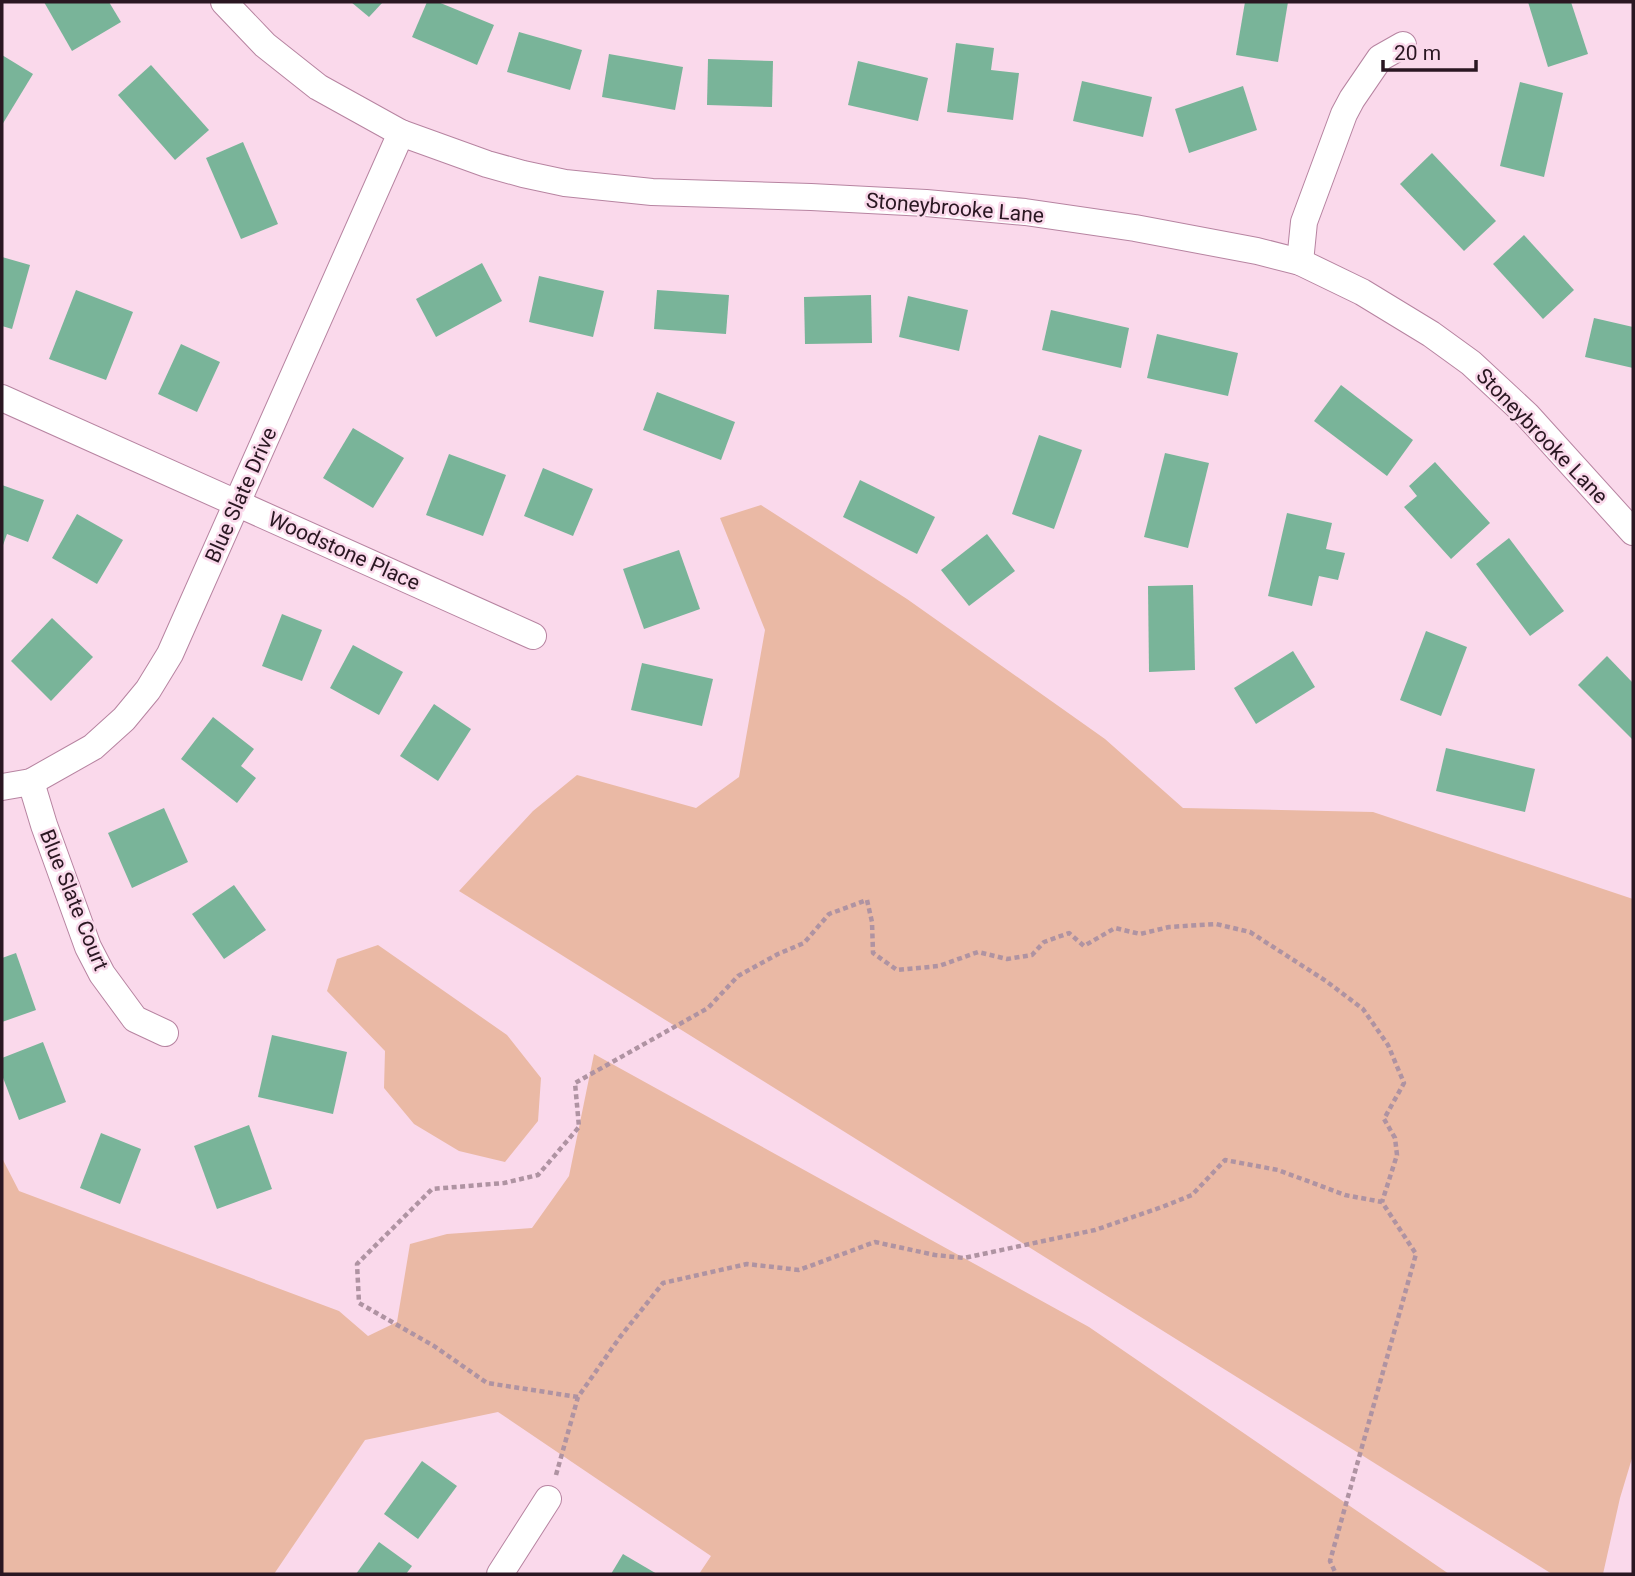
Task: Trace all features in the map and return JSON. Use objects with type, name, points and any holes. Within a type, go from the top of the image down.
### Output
[{"type":"street","name":"Stoneybrooke Lane","points":[[224,2],[265,45],[318,87],[401,132],[487,164],[523,174],[565,183],[652,192],[926,203],[1025,212],[1149,231],[1300,262],[1362,292],[1431,334],[1471,363],[1528,415],[1631,524]]},
{"type":"street","points":[[1300,262],[1304,222],[1344,114],[1380,58],[1403,45]]},
{"type":"street","name":"Blue Slate Drive","points":[[2,788],[32,782],[93,747],[124,719],[148,691],[170,654],[401,132]]},
{"type":"street","name":"Woodstone Place","points":[[2,398],[533,636]]},
{"type":"street","name":"Blue Slate Court","points":[[32,782],[44,825],[88,947],[102,974],[135,1019],[165,1032]]},
{"type":"street","points":[[500,1574],[548,1499]]},
{"type":"path","points":[[578,1396],[486,1383],[434,1346],[359,1303],[357,1264],[432,1189],[504,1183],[538,1175],[579,1127],[575,1083],[708,1008],[738,976],[804,943],[829,914],[867,900],[872,922],[873,953],[897,971],[939,966],[978,952],[1007,959],[1032,955],[1044,942],[1069,933],[1084,946],[1115,928],[1140,934],[1169,927],[1216,924],[1250,932],[1326,981],[1363,1009],[1388,1045],[1404,1083],[1384,1119],[1395,1138],[1397,1155],[1382,1202]]},
{"type":"path","points":[[548,1499],[578,1396],[663,1283],[747,1264],[799,1270],[875,1241],[935,1255],[964,1258],[1095,1230],[1192,1195],[1225,1160],[1278,1170],[1345,1195],[1382,1202],[1416,1254],[1330,1561],[1336,1574]]},
{"type":"shaded area","points":[[761,505],[907,599],[1105,739],[1183,808],[1373,812],[1633,899],[1633,1455],[1603,1574],[1552,1574],[459,891],[533,811],[577,775],[696,808],[739,777],[765,630],[720,518]]},
{"type":"shaded area","points":[[378,945],[507,1035],[541,1078],[538,1121],[505,1162],[459,1151],[414,1124],[384,1088],[385,1051],[327,991],[337,959]]},
{"type":"shaded area","points":[[594,1054],[1089,1327],[1449,1574],[699,1574],[711,1556],[498,1412],[365,1440],[274,1574],[2,1574],[2,1158],[19,1191],[339,1311],[368,1336],[397,1322],[410,1244],[447,1234],[532,1228],[569,1176]]},
{"type":"building","points":[[44,2],[109,2],[121,22],[72,51]]},
{"type":"building","points":[[351,2],[383,2],[369,17]]},
{"type":"building","points":[[427,2],[438,2],[494,25],[477,65],[412,37]]},
{"type":"building","points":[[1245,2],[1288,2],[1278,62],[1236,55]]},
{"type":"building","points":[[1528,2],[1571,2],[1588,54],[1548,67]]},
{"type":"building","points":[[519,32],[582,50],[570,90],[507,72]]},
{"type":"building","points":[[956,43],[994,48],[991,70],[1019,73],[1013,120],[947,112]]},
{"type":"building","points":[[609,54],[683,67],[675,110],[602,97]]},
{"type":"building","points":[[2,55],[33,74],[2,125]]},
{"type":"building","points":[[708,59],[773,61],[772,107],[707,105]]},
{"type":"building","points":[[858,61],[928,78],[918,121],[848,105]]},
{"type":"building","points":[[151,65],[209,130],[175,160],[118,95]]},
{"type":"building","points":[[1082,81],[1152,97],[1143,137],[1073,121]]},
{"type":"building","points":[[1520,82],[1563,93],[1544,177],[1500,166]]},
{"type":"building","points":[[1243,86],[1257,130],[1189,153],[1175,109]]},
{"type":"building","points":[[243,142],[278,224],[241,239],[206,158]]},
{"type":"building","points":[[1432,153],[1496,221],[1464,251],[1400,184]]},
{"type":"building","points":[[1524,235],[1574,290],[1543,319],[1493,264]]},
{"type":"building","points":[[2,257],[30,265],[12,329],[2,326]]},
{"type":"building","points":[[482,263],[502,301],[436,337],[416,299]]},
{"type":"building","points":[[539,276],[604,291],[593,337],[529,322]]},
{"type":"building","points":[[76,290],[133,312],[106,380],[49,359]]},
{"type":"building","points":[[657,290],[729,295],[726,334],[654,329]]},
{"type":"building","points":[[871,295],[872,343],[805,344],[804,297]]},
{"type":"building","points":[[908,296],[968,310],[959,351],[899,337]]},
{"type":"building","points":[[1051,310],[1129,328],[1121,368],[1042,350]]},
{"type":"building","points":[[1594,318],[1633,327],[1633,368],[1585,357]]},
{"type":"building","points":[[1157,334],[1238,353],[1228,396],[1147,378]]},
{"type":"building","points":[[181,344],[220,362],[197,412],[158,394]]},
{"type":"building","points":[[1341,385],[1413,440],[1387,476],[1314,421]]},
{"type":"building","points":[[657,392],[735,422],[721,460],[643,430]]},
{"type":"building","points":[[353,428],[404,458],[373,508],[323,478]]},
{"type":"building","points":[[1039,435],[1082,450],[1054,529],[1012,514]]},
{"type":"building","points":[[1165,453],[1209,463],[1188,548],[1144,537]]},
{"type":"building","points":[[449,454],[506,475],[483,536],[426,515]]},
{"type":"building","points":[[1435,462],[1490,523],[1451,559],[1404,507],[1417,496],[1409,486]]},
{"type":"building","points":[[543,468],[593,489],[573,536],[524,516]]},
{"type":"building","points":[[860,480],[935,517],[917,554],[843,517]]},
{"type":"building","points":[[2,485],[44,500],[28,542],[7,534],[2,548]]},
{"type":"building","points":[[1287,513],[1332,523],[1326,549],[1345,553],[1338,580],[1319,576],[1312,606],[1268,596]]},
{"type":"building","points":[[77,514],[123,540],[97,584],[52,558]]},
{"type":"building","points":[[987,534],[1015,571],[969,606],[941,570]]},
{"type":"building","points":[[1509,538],[1564,611],[1530,636],[1476,564]]},
{"type":"building","points":[[679,550],[700,609],[644,629],[623,569]]},
{"type":"building","points":[[1193,585],[1195,670],[1149,672],[1148,586]]},
{"type":"building","points":[[282,614],[322,630],[302,681],[262,666]]},
{"type":"building","points":[[52,618],[93,657],[51,701],[11,661]]},
{"type":"building","points":[[1426,631],[1467,647],[1441,716],[1400,700]]},
{"type":"building","points":[[353,645],[403,672],[379,715],[330,688]]},
{"type":"building","points":[[1293,651],[1315,687],[1256,724],[1234,688]]},
{"type":"building","points":[[1607,656],[1633,683],[1633,740],[1578,685]]},
{"type":"building","points":[[642,663],[713,679],[702,726],[631,710]]},
{"type":"building","points":[[434,704],[471,729],[438,781],[400,756]]},
{"type":"building","points":[[213,717],[254,749],[241,766],[256,778],[237,803],[181,759]]},
{"type":"building","points":[[1446,748],[1535,769],[1525,812],[1436,791]]},
{"type":"building","points":[[164,808],[188,862],[132,888],[108,833]]},
{"type":"building","points":[[234,885],[266,930],[224,959],[192,914]]},
{"type":"building","points":[[16,953],[36,1010],[2,1022],[2,958]]},
{"type":"building","points":[[272,1035],[347,1052],[333,1114],[258,1097]]},
{"type":"building","points":[[43,1042],[66,1102],[19,1120],[2,1075],[2,1058]]},
{"type":"building","points":[[249,1125],[272,1189],[217,1209],[194,1146]]},
{"type":"building","points":[[101,1133],[141,1149],[120,1204],[80,1188]]},
{"type":"building","points":[[422,1461],[457,1486],[418,1539],[384,1514]]},
{"type":"building","points":[[379,1542],[412,1566],[406,1574],[356,1574]]},
{"type":"building","points":[[623,1554],[657,1574],[611,1574]]}]
